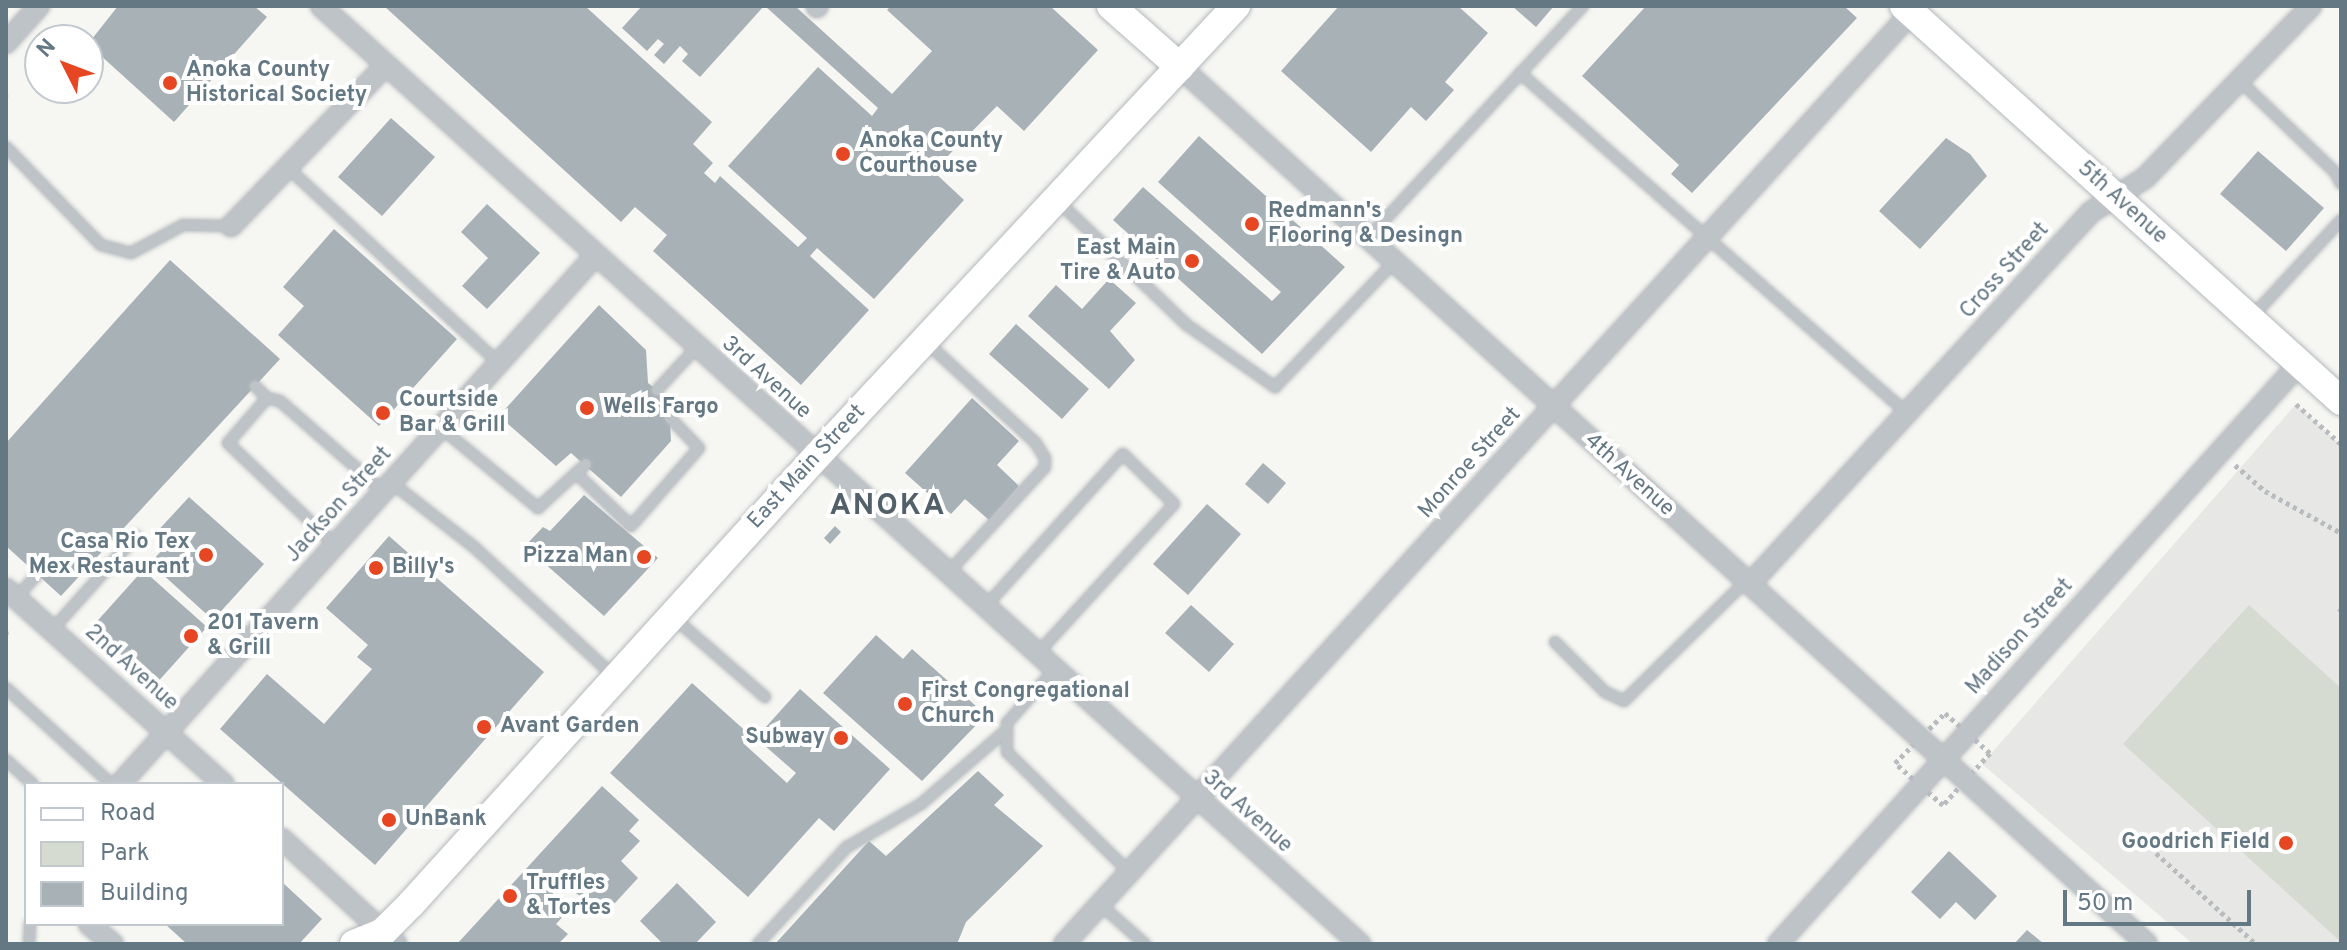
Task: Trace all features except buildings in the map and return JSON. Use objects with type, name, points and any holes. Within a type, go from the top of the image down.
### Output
[{"type":"main road","name":"4th Avenue","points":[[1111,6],[1180,67]]},
{"type":"main road","name":"East Main Street","points":[[354,944],[387,940],[615,677],[1236,6]]},
{"type":"main road","name":"5th Avenue","points":[[1907,10],[2341,401]]},
{"type":"street","points":[[6,43],[39,6]]},
{"type":"street","name":"3rd Avenue","points":[[321,6],[594,257],[1360,944]]},
{"type":"street","name":"Cross Street","points":[[1748,583],[1908,414],[2091,212],[2145,178],[2311,6]]},
{"type":"street","name":"Monroe Street","points":[[1064,944],[1707,239],[1907,10]]},
{"type":"street","points":[[231,226],[385,66]]},
{"type":"street","name":"4th Avenue","points":[[1180,67],[2147,944]]},
{"type":"street","name":"Jackson Street","points":[[122,782],[594,257]]},
{"type":"street","name":"Madison Street","points":[[1778,944],[2299,364]]},
{"type":"street","name":"2nd Avenue","points":[[11,594],[221,782]]},
{"type":"street","points":[[284,841],[387,940]]},
{"type":"street","points":[[91,926],[113,944]]},
{"type":"lane","points":[[1367,239],[1583,6]]},
{"type":"lane","points":[[1520,73],[1908,414]]},
{"type":"lane","points":[[2239,80],[2335,172],[2341,184]]},
{"type":"lane","points":[[6,147],[101,245],[131,253],[183,225],[231,226]]},
{"type":"lane","points":[[287,167],[499,363]]},
{"type":"lane","points":[[1056,200],[1187,325],[1275,387],[1393,263]]},
{"type":"lane","points":[[2250,319],[2341,220]]},
{"type":"lane","points":[[925,340],[1035,442],[1045,458],[1045,467],[948,573]]},
{"type":"lane","points":[[657,390],[696,348]]},
{"type":"lane","points":[[255,386],[267,398],[280,401],[388,487],[474,547],[615,677]]},
{"type":"lane","points":[[267,398],[228,443],[335,545]]},
{"type":"lane","points":[[576,473],[631,526],[699,448],[670,418]]},
{"type":"lane","points":[[441,428],[538,508],[586,464]]},
{"type":"lane","points":[[985,607],[1123,454],[1174,504],[1037,654]]},
{"type":"lane","points":[[52,630],[136,536]]},
{"type":"lane","points":[[11,594],[37,575]]},
{"type":"lane","points":[[1555,642],[1605,692],[1624,701],[1748,583]]},
{"type":"lane","points":[[672,615],[765,697]]},
{"type":"lane","points":[[758,944],[847,847],[921,804],[1003,733],[1054,670]]},
{"type":"lane","points":[[6,688],[109,782]]},
{"type":"lane","points":[[1003,733],[1007,752],[1129,872]]},
{"type":"lane","points":[[6,760],[31,782]]},
{"type":"lane","points":[[1100,904],[1145,944]]},
{"type":"path","points":[[2296,404],[2341,444]]},
{"type":"path","points":[[2234,463],[2265,491],[2341,533]]},
{"type":"path","points":[[2156,853],[2256,944]]},
{"type":"shaded area","points":[[2296,404],[2341,445],[2341,944],[2193,944],[1982,764]]},
{"type":"green space","name":"Goodrich Field","points":[[2249,605],[2341,688],[2341,942],[2123,744]]},
{"type":"place","name":"Anoka County Historical Society","points":[[170,83]]},
{"type":"place","name":"Anoka County Courthouse","points":[[843,154]]},
{"type":"place","name":"Redmann's Flooring & Desingn","points":[[1252,224]]},
{"type":"place","name":"East Main Tire & Auto","points":[[1192,261]]},
{"type":"place","name":"Wells Fargo","points":[[587,408]]},
{"type":"place","name":"Courtside Bar & Grill","points":[[383,413]]},
{"type":"place","name":"Casa Rio Tex Mex Restaurant","points":[[206,555]]},
{"type":"place","name":"Pizza Man","points":[[644,557]]},
{"type":"place","name":"Billy's","points":[[376,568]]},
{"type":"place","name":"201 Tavern & Grill","points":[[191,636]]},
{"type":"place","name":"First Congregational Church","points":[[905,704]]},
{"type":"place","name":"Avant Garden","points":[[484,727]]},
{"type":"place","name":"Subway","points":[[841,738]]},
{"type":"place","name":"UnBank","points":[[389,820]]},
{"type":"place","name":"Goodrich Field","points":[[2286,843]]},
{"type":"place","name":"Truffles & Tortes","points":[[510,896]]},
{"type":"district","name":"ANOKA","points":[[888,507]]}]
